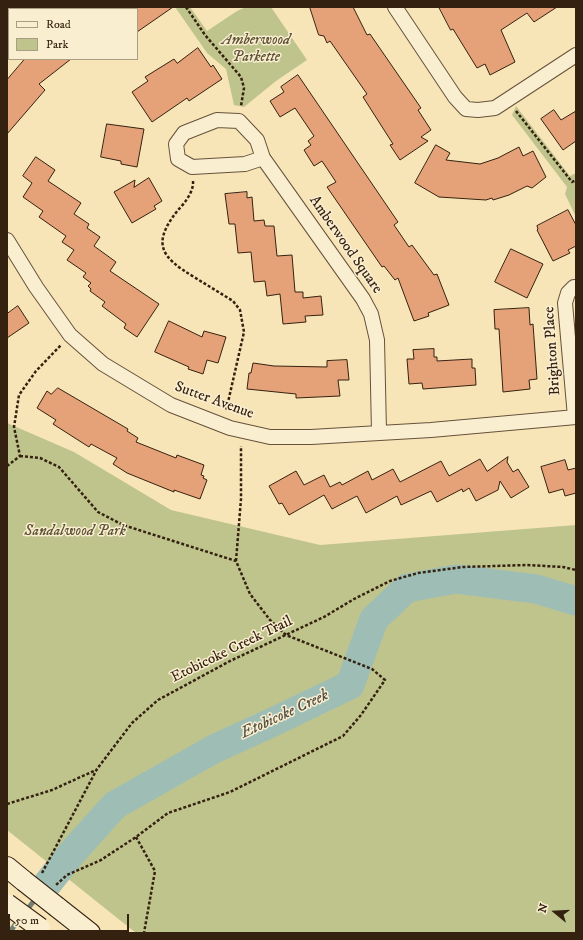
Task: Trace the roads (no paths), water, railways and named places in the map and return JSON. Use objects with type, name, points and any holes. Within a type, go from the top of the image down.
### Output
[{"type":"main road","points":[[7,867],[33,878],[57,907],[90,933]]},
{"type":"main road","points":[[7,904],[43,930]]},
{"type":"street","points":[[395,7],[455,97],[466,109],[478,110],[495,108],[576,55]]},
{"type":"street","name":"Amberwood Square","points":[[263,158],[245,164],[192,167],[178,159],[176,144],[184,133],[217,120],[239,121],[257,140],[263,158],[363,299],[371,314],[377,340],[379,432]]},
{"type":"street","name":"Sutter Avenue","points":[[7,240],[36,288],[70,336],[103,364],[171,405],[241,431],[270,436],[311,437],[575,417]]},
{"type":"street","name":"Brighton Place","points":[[575,417],[565,303],[568,293],[576,287]]},
{"type":"waterway","name":"Etobicoke Creek","points":[[48,883],[71,854],[115,805],[214,749],[350,685],[374,619],[407,588],[456,579],[536,589],[576,601]]},
{"type":"waterway","name":"Etobicoke Creek","points":[[43,890],[48,883]]},
{"type":"waterway","name":"Etobicoke Creek","points":[[25,912],[38,896]]},
{"type":"waterway","name":"Etobicoke Creek","points":[[9,933],[20,918]]},
{"type":"park label","name":"Amberwood Parkette","points":[[256,50]]},
{"type":"park label","name":"Sandalwood Park","points":[[75,532]]}]
